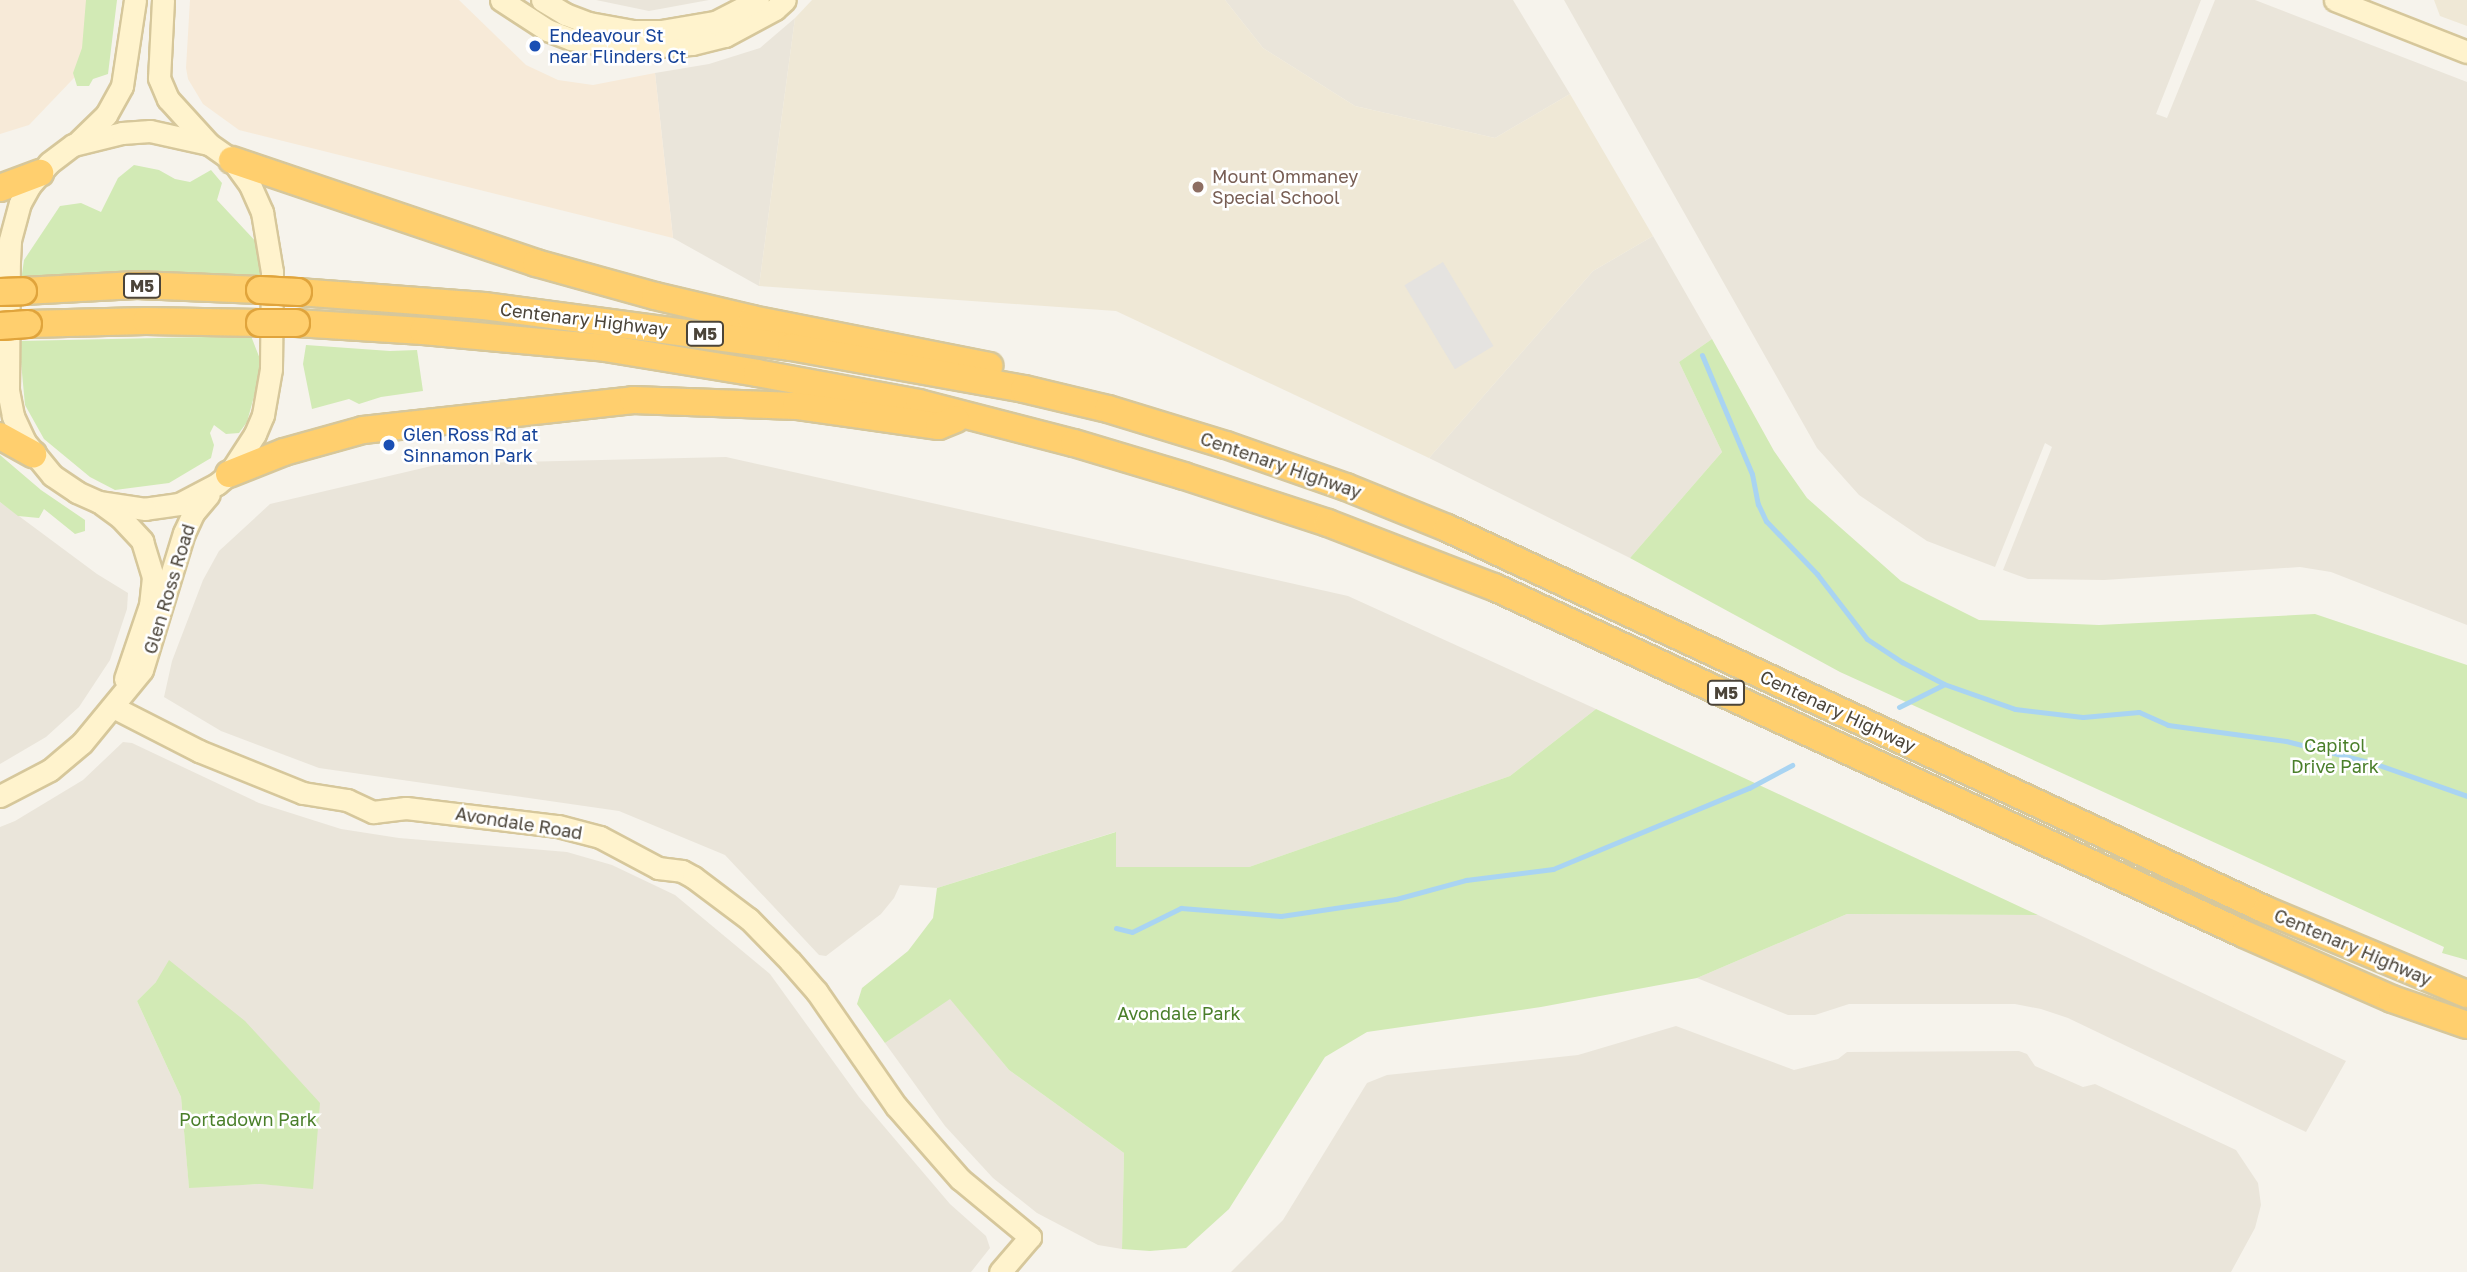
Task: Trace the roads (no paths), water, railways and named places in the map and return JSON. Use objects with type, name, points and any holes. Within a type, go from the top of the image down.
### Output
[{"type":"highway","points":[[232,160],[536,263],[739,316],[941,355],[1076,388],[1108,409]]},
{"type":"highway","points":[[0,188],[40,173]]},
{"type":"highway","name":"Centenary Highway","points":[[12,292],[137,285],[298,292],[484,306],[672,329],[997,384],[1108,409],[1226,445],[1346,487],[1436,523],[2266,910],[2467,994]]},
{"type":"highway","name":"Centenary Highway","points":[[0,326],[146,321],[296,323],[423,331],[605,348],[757,373],[964,415],[1074,443],[1184,475],[1328,523],[1482,582],[1602,635],[2244,934],[2392,999],[2467,1026]]},
{"type":"highway","points":[[223,479],[284,452],[363,430],[599,403],[680,400],[796,406],[939,426],[964,415]]},
{"type":"highway","points":[[0,436],[33,454]]},
{"type":"main road","points":[[135,0],[122,86],[106,115],[40,173],[20,203],[10,240],[10,402],[18,429],[33,454],[63,484],[99,502],[145,509],[162,507],[199,495],[223,479]]},
{"type":"main road","points":[[163,0],[159,78],[168,99],[209,144],[232,160]]},
{"type":"main road","points":[[502,0],[547,30],[571,39],[626,48],[691,44],[725,36],[767,14],[785,0]]},
{"type":"main road","points":[[542,0],[565,14],[589,23],[633,31],[674,30],[706,24],[758,0]]},
{"type":"main road","points":[[2335,0],[2467,52]]},
{"type":"main road","points":[[73,145],[137,131],[161,133],[209,144]]},
{"type":"main road","name":"Glen Ross Road","points":[[0,796],[50,769],[82,743],[142,670],[149,656],[188,522],[255,434],[268,393],[272,272],[262,212],[250,185],[232,160]]},
{"type":"main road","name":"Glen Ross Road","points":[[99,502],[120,517],[142,541],[153,577],[150,605],[117,701]]},
{"type":"main road","name":"Avondale Road","points":[[117,701],[199,751],[303,793],[346,800],[373,812],[407,808],[558,826],[600,836],[659,868],[682,871],[693,877],[749,919],[790,961],[817,992],[896,1106],[960,1179],[1030,1237],[1000,1272]]},
{"type":"waterway","points":[[1702,355],[1752,474],[1758,504],[1766,521],[1817,574],[1867,639],[1902,662],[1944,684],[2015,709],[2083,717],[2139,712],[2168,725],[2286,741],[2373,763],[2467,796]]},
{"type":"waterway","points":[[1899,707],[1943,685]]},
{"type":"waterway","points":[[1116,928],[1132,932],[1181,908],[1281,916],[1396,899],[1466,880],[1553,869],[1749,788],[1792,765]]},
{"type":"place","name":"Endeavour St near Flinders Ct","points":[[535,46]]},
{"type":"place","name":"Mount Ommaney Special School","points":[[1198,187]]},
{"type":"place","name":"Glen Ross Rd at Sinnamon Park","points":[[389,445]]},
{"type":"park label","name":"Capitol Drive Park","points":[[2335,756]]},
{"type":"park label","name":"Avondale Park","points":[[1179,1013]]},
{"type":"park label","name":"Portadown Park","points":[[248,1119]]}]
